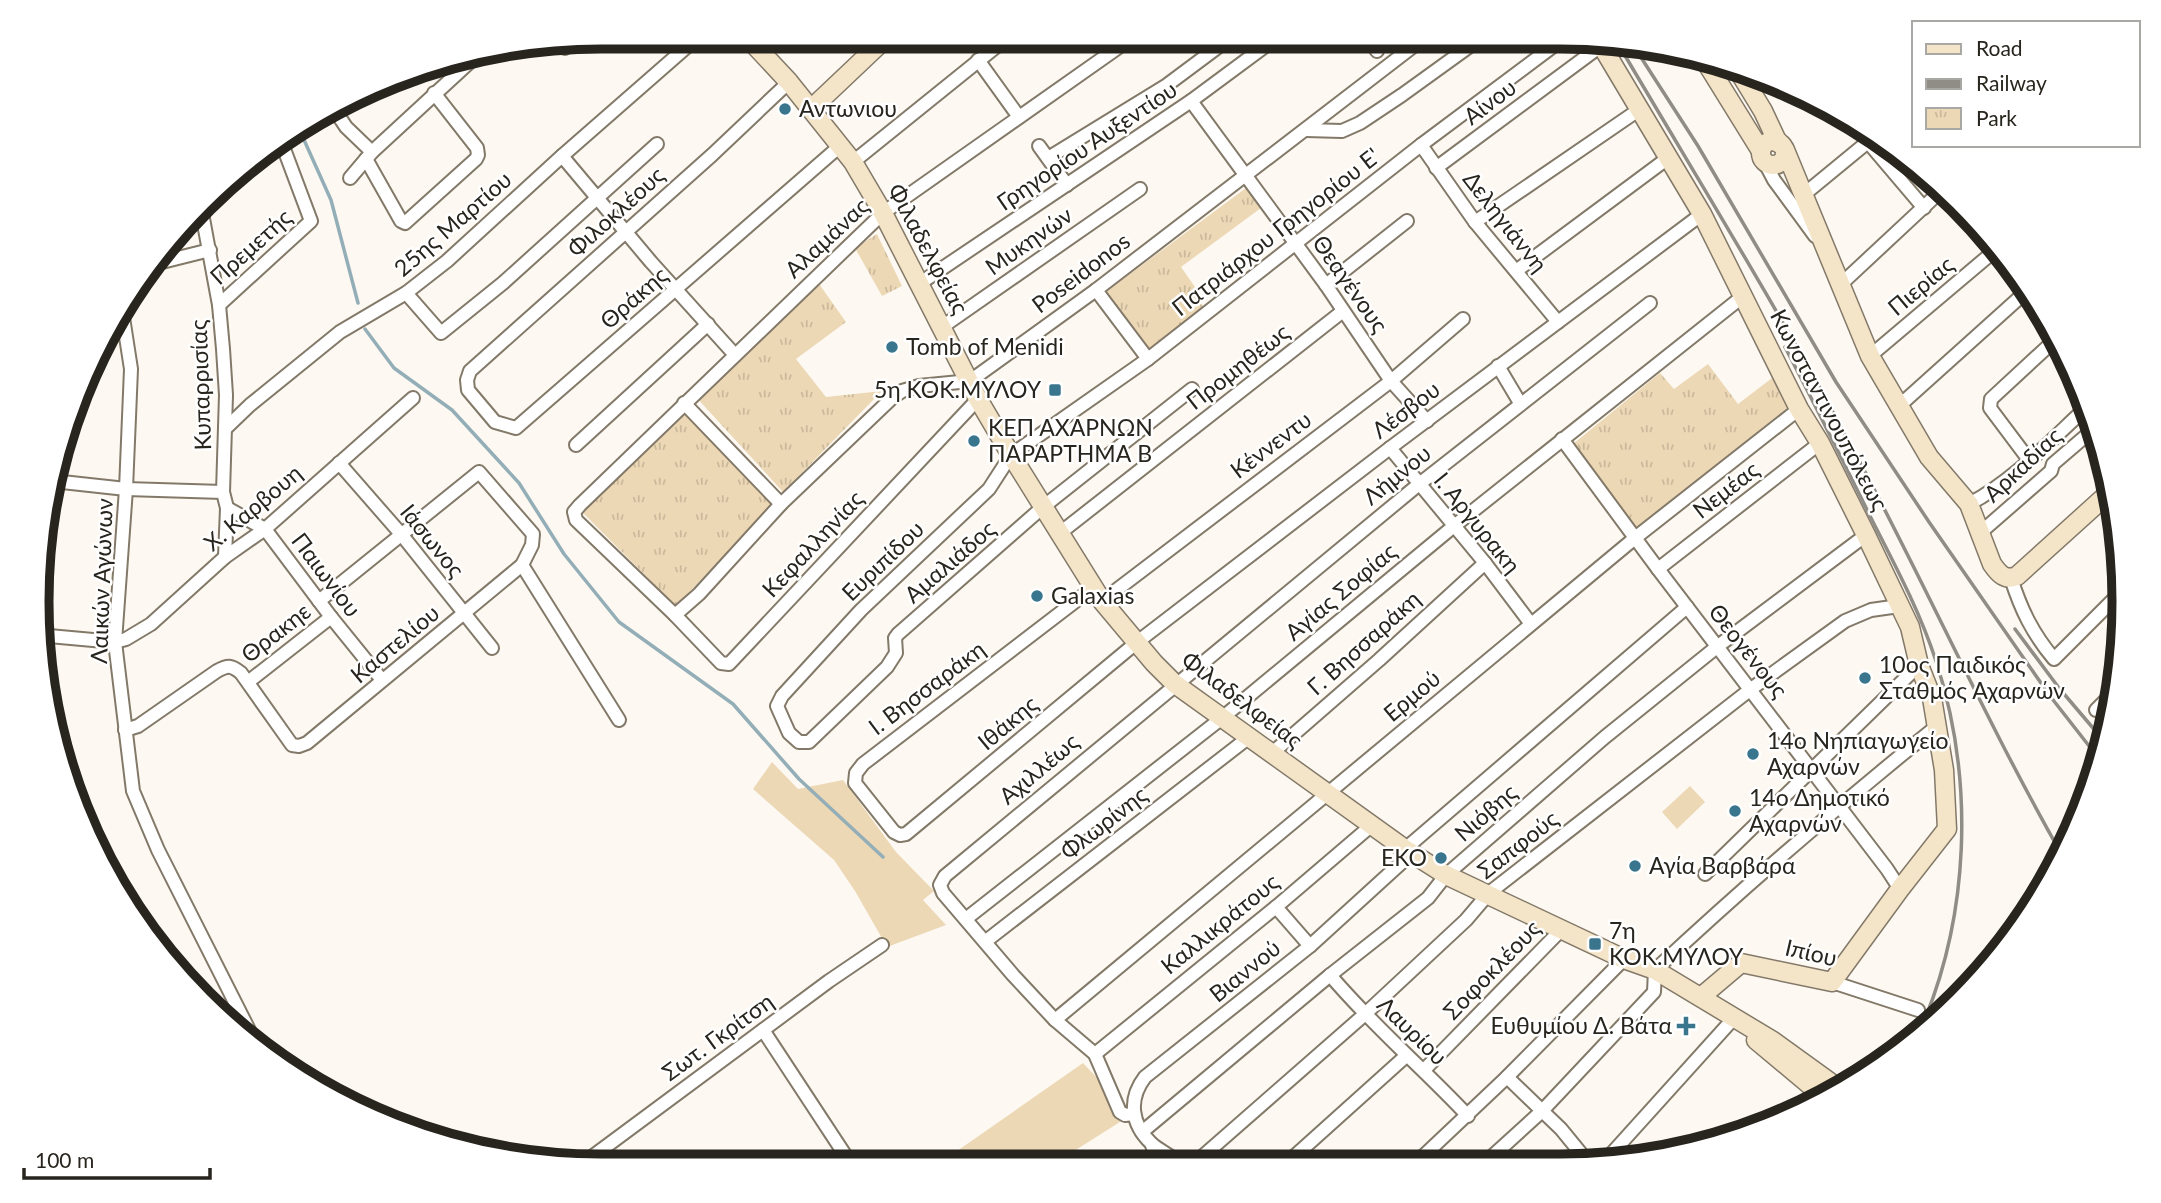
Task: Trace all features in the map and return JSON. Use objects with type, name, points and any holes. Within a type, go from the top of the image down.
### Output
[{"type":"street","name":"25ης Μαρτίου","points":[[225,429],[250,405],[340,332],[406,293],[476,236],[684,49]]},
{"type":"street","name":"Φιλαδελφείας","points":[[761,49],[853,162],[883,213],[978,399],[1098,594],[1136,643],[1175,684],[1408,851],[1447,875],[1623,959],[1655,970],[1773,1041],[1831,1083]]},
{"type":"street","points":[[811,109],[874,49]]},
{"type":"street","points":[[853,162],[992,49]]},
{"type":"street","name":"Αλαμάνας","points":[[675,615],[581,526],[574,512],[883,213],[1116,49]]},
{"type":"street","points":[[1048,158],[1167,85],[1214,49]]},
{"type":"street","name":"Γρηγορίου Αυξεντίου","points":[[919,284],[1191,101],[1261,49]]},
{"type":"street","name":"Poseidonos","points":[[970,381],[1096,290],[1410,49]]},
{"type":"street","points":[[1306,130],[1342,131],[1360,123],[1466,49]]},
{"type":"street","name":"Πατριάρχου Γρηγορίου E'","points":[[1011,455],[1149,359],[1549,49]]},
{"type":"street","name":"Αίνου","points":[[1436,168],[1589,50]]},
{"type":"street","name":"Κωνσταντινουπόλεως","points":[[1604,51],[1702,214],[1799,409],[1820,443],[1910,627],[1919,665],[1931,698],[1944,770],[1947,829],[1899,889]]},
{"type":"street","points":[[978,60],[1019,117]]},
{"type":"street","points":[[350,178],[369,156],[464,67]]},
{"type":"street","points":[[1711,71],[1774,180],[1823,247]]},
{"type":"street","points":[[1745,81],[1781,146],[1870,356],[1929,457],[1969,505],[1992,565],[2004,577],[2011,578],[2023,572],[2102,499]]},
{"type":"street","name":"Φιλοκλέους","points":[[470,372],[789,82]]},
{"type":"street","points":[[339,116],[369,156],[401,221],[405,223],[478,155],[477,148],[434,93]]},
{"type":"street","name":"Θεαγένους","points":[[1191,101],[1296,243],[1391,381],[1427,421]]},
{"type":"street","points":[[1475,222],[1640,109]]},
{"type":"street","points":[[1802,195],[1867,142]]},
{"type":"street","points":[[1762,156],[1768,143],[1781,146]]},
{"type":"street","points":[[406,293],[441,333],[503,283],[657,144]]},
{"type":"street","name":"Δεληγιάννη","points":[[1422,145],[1475,222],[1558,322]]},
{"type":"street","name":"Θράκης","points":[[470,372],[468,390],[495,422],[516,428],[840,146]]},
{"type":"street","points":[[1039,146],[1067,185]]},
{"type":"street","name":"Πρεμετής","points":[[219,304],[312,221],[284,149]]},
{"type":"street","points":[[1882,153],[1924,208]]},
{"type":"street","points":[[562,156],[734,355]]},
{"type":"street","points":[[1516,271],[1668,158]]},
{"type":"street","name":"Μυκηνών","points":[[942,327],[1140,189]]},
{"type":"street","points":[[1839,286],[1936,197]]},
{"type":"street","name":"Λέσβου","points":[[1136,643],[1702,214]]},
{"type":"street","name":"Κυπαρρισίας","points":[[203,219],[219,304],[226,395],[223,492],[227,508],[225,557]]},
{"type":"street","points":[[1326,285],[1407,221]]},
{"type":"street","points":[[166,261],[210,250]]},
{"type":"street","name":"Πιερίας","points":[[1870,356],[1990,255]]},
{"type":"street","points":[[1096,290],[1149,359]]},
{"type":"street","name":"Αγίας Σοφίας","points":[[967,918],[1222,719],[1454,526],[1742,297]]},
{"type":"street","points":[[1899,406],[2020,297]]},
{"type":"street","name":"Λήμνου","points":[[1175,684],[1520,403],[1650,303]]},
{"type":"street","name":"Προμηθέως","points":[[1060,533],[1343,311]]},
{"type":"street","name":"Κέννεντυ","points":[[1098,594],[1391,381],[1463,319]]},
{"type":"street","name":"Λαικών Αγώνων","points":[[123,324],[131,369],[115,642],[133,791],[158,850],[246,1025]]},
{"type":"street","points":[[576,445],[708,324]]},
{"type":"street","points":[[2029,460],[1990,408],[1991,399],[2049,345]]},
{"type":"street","points":[[1498,366],[1520,403]]},
{"type":"street","points":[[675,615],[699,594],[781,504],[892,398],[902,391],[919,386],[970,381]]},
{"type":"street","name":"Αμαλιάδος","points":[[782,696],[777,706],[789,733],[799,742],[809,742],[887,667],[896,653],[895,638],[898,634],[1043,507],[1192,389]]},
{"type":"street","points":[[226,395],[250,405]]},
{"type":"street","name":"Χ. Καρβουη","points":[[115,642],[126,639],[151,624],[225,557],[265,529],[413,398]]},
{"type":"street","name":"Κεφαλληνίας","points":[[675,615],[720,663],[729,664],[978,399]]},
{"type":"street","points":[[684,403],[781,504]]},
{"type":"street","name":"Ερμού","points":[[1055,1020],[1635,538],[1799,409]]},
{"type":"street","points":[[1969,505],[2029,460],[2079,414]]},
{"type":"street","name":"Αρκαδίας","points":[[1980,533],[2051,471],[2053,464],[2086,435]]},
{"type":"street","name":"Θεογένους","points":[[1562,439],[1887,869],[1899,889]]},
{"type":"street","name":"Νεμέας","points":[[1658,569],[1820,443]]},
{"type":"street","name":"Ι. Αργυρακη","points":[[1390,448],[1485,563],[1531,624]]},
{"type":"street","name":"Ευριπίδου","points":[[782,696],[862,610],[989,489],[1011,455]]},
{"type":"street","name":"Ιάσωνος","points":[[339,463],[401,534],[492,648]]},
{"type":"street","points":[[319,601],[478,472],[533,534],[532,545],[522,565],[619,720]]},
{"type":"street","points":[[63,482],[126,489],[223,492]]},
{"type":"street","name":"Παιωνίου","points":[[227,508],[265,529],[331,617],[383,680]]},
{"type":"street","name":"Νιόβης","points":[[1142,1132],[1330,975],[1428,898],[1447,875],[1605,737],[1717,646],[1866,535]]},
{"type":"street","name":"Γ. Βησσαράκη","points":[[1271,754],[1485,563]]},
{"type":"street","name":"Καστελίου","points":[[248,682],[292,745],[307,743],[522,565]]},
{"type":"street","points":[[2011,578],[2024,615],[2054,659],[2112,601]]},
{"type":"street","name":"Ι. Βησσαράκη","points":[[906,834],[894,832],[855,783],[856,773],[863,764],[1098,594]]},
{"type":"street","name":"Σαπφούς","points":[[1205,1154],[1364,1015],[1466,920],[1489,893],[1751,689],[1845,621],[1871,610],[1899,606]]},
{"type":"street","name":"Βιαννού","points":[[1133,1114],[1133,1098],[1145,1077],[1310,946],[1408,851],[1687,607]]},
{"type":"street","name":"Θρακηε","points":[[248,682],[331,617]]},
{"type":"street","points":[[50,636],[115,642]]},
{"type":"street","name":"Ιθάκης","points":[[906,834],[1136,643]]},
{"type":"street","points":[[1705,874],[1919,665]]},
{"type":"street","points":[[125,730],[138,726],[227,666],[233,666],[248,682]]},
{"type":"street","name":"Αχιλλέως","points":[[967,918],[943,893],[940,885],[952,869],[1175,684]]},
{"type":"street","points":[[2096,710],[2102,704]]},
{"type":"street","points":[[1495,1154],[1542,1111],[1654,992],[1655,970],[1838,806],[1936,727]]},
{"type":"street","name":"Φλωρίνης","points":[[986,941],[1248,738]]},
{"type":"street","name":"Καλλικράτους","points":[[1095,1054],[1372,825]]},
{"type":"street","points":[[1832,982],[1899,889]]},
{"type":"street","points":[[1276,907],[1310,946]]},
{"type":"street","points":[[967,918],[1013,975],[1055,1020],[1095,1054],[1120,1112],[1125,1115],[1133,1114],[1142,1132],[1153,1145],[1169,1154]]},
{"type":"street","name":"Σοφοκλέους","points":[[1424,1070],[1562,929]]},
{"type":"street","name":"Σωτ. Γκρίτση","points":[[596,1154],[829,981],[882,945]]},
{"type":"street","points":[[1426,1154],[1468,1116],[1623,959]]},
{"type":"street","name":"Ιπίου","points":[[1702,996],[1741,963],[1832,982],[1918,1010]]},
{"type":"street","name":"Λαυρίου","points":[[1330,975],[1364,1015],[1424,1070],[1468,1116]]},
{"type":"street","points":[[1614,1151],[1734,1018]]},
{"type":"street","name":"Φιλαδελφείας","points":[[1734,1018],[1766,1050],[1816,1091]]},
{"type":"street","points":[[763,1030],[844,1154]]},
{"type":"street","points":[[1297,1154],[1406,1056]]},
{"type":"street","points":[[1507,1077],[1561,1129],[1581,1153]]},
{"type":"street","points":[[1153,1145],[1156,1154]]},
{"type":"green space","points":[[1246,188],[1261,208],[1181,267],[1195,287],[1191,291],[1204,307],[1146,352],[1103,294]]},
{"type":"green space","points":[[877,234],[902,286],[882,296],[855,248]]},
{"type":"green space","points":[[817,281],[846,322],[796,359],[826,397],[882,391],[783,492],[695,396]]},
{"type":"green space","points":[[1708,364],[1738,404],[1776,375],[1791,405],[1635,529],[1573,444],[1660,373],[1674,389]]},
{"type":"green space","points":[[683,409],[773,504],[676,606],[578,508]]},
{"type":"green space","points":[[772,762],[798,789],[843,780],[896,852],[934,891],[923,900],[946,925],[887,947],[834,860],[753,789]]},
{"type":"green space","points":[[1690,786],[1705,802],[1677,829],[1662,812]]},
{"type":"green space","points":[[1083,1063],[1101,1082],[1120,1122],[1069,1154],[953,1154]]},
{"type":"waterway","points":[[303,137],[331,200],[358,303]]},
{"type":"waterway","points":[[365,329],[394,368],[452,410],[519,483],[564,554],[619,622],[733,704],[799,779],[883,857]]},
{"type":"railway","points":[[1624,53],[1819,386],[2056,844]]},
{"type":"railway","points":[[1640,55],[1698,146],[1836,382],[2050,696],[2092,749]]},
{"type":"railway","points":[[1785,347],[1915,607],[1930,643],[1949,707],[1961,801],[1961,849],[1949,943],[1926,1015]]},
{"type":"railway","points":[[2015,629],[2096,731]]},
{"type":"place","name":"Αντωνιου","points":[[785,109]]},
{"type":"place","name":"Tomb of Menidi","points":[[892,347]]},
{"type":"place","name":"5η ΚΟΚ.ΜΥΛΟΥ","points":[[1055,390]]},
{"type":"place","name":"ΚΕΠ ΑΧΑΡΝΩΝ ΠΑΡΑΡΤΗΜΑ Β","points":[[974,441]]},
{"type":"place","name":"Galaxias","points":[[1037,596]]},
{"type":"place","name":"10ος Παιδικός Σταθμός Αχαρνών","points":[[1865,678]]},
{"type":"place","name":"14ο Νηπιαγωγείο Αχαρνών","points":[[1753,754]]},
{"type":"place","name":"14ο Δημοτικό Αχαρνών","points":[[1735,811]]},
{"type":"place","name":"EKO","points":[[1441,858]]},
{"type":"place","name":"Αγία Βαρβάρα","points":[[1635,866]]},
{"type":"place","name":"7η ΚΟΚ.ΜΥΛΟΥ","points":[[1595,944]]},
{"type":"place","name":"Ευθυμίου Δ. Βάτα","points":[[1686,1026]]}]
